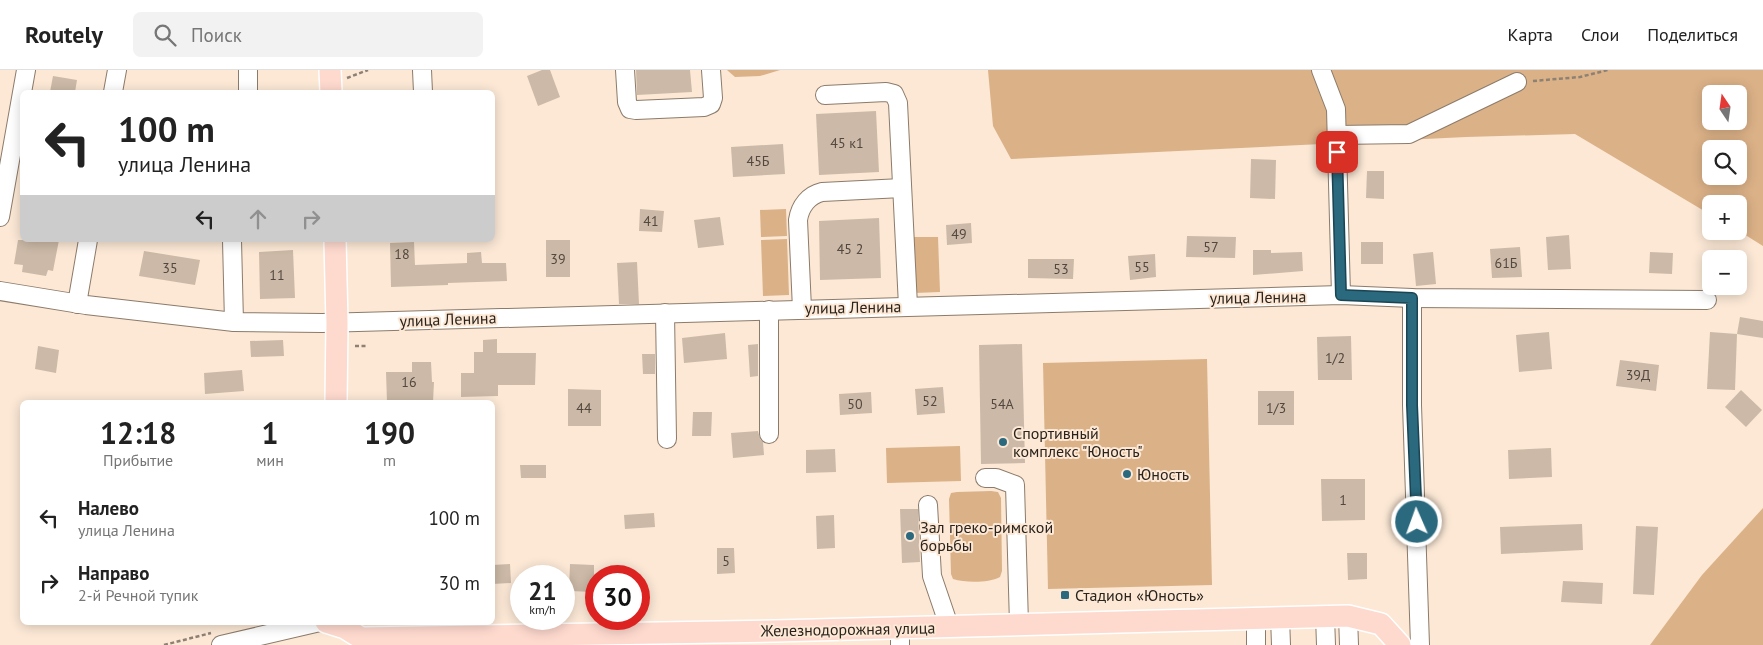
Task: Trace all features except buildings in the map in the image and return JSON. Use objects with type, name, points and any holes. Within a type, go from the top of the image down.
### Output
[{"type":"main road","points":[[335,242],[336,400]]},
{"type":"main road","name":"Железнодорожная улица","points":[[336,625],[345,628],[359,641],[651,639],[900,636],[949,626],[1348,616],[1381,624],[1400,645]]},
{"type":"street","points":[[22,90],[26,70]]},
{"type":"street","points":[[113,90],[117,70]]},
{"type":"street","points":[[248,70],[248,90]]},
{"type":"street","points":[[422,70],[423,90]]},
{"type":"street","points":[[625,70],[627,102],[630,109],[636,110],[704,107],[711,104],[713,98],[711,70]]},
{"type":"street","points":[[1321,70],[1336,109],[1341,295]]},
{"type":"street","points":[[1337,134],[1409,134],[1516,82]]},
{"type":"street","points":[[825,94],[886,92],[894,94],[898,103],[908,306]]},
{"type":"street","points":[[0,218],[20,104]]},
{"type":"street","points":[[802,309],[798,220],[799,212],[803,205],[816,194],[822,192],[902,188]]},
{"type":"street","points":[[77,304],[88,242]]},
{"type":"street","points":[[232,242],[234,322]]},
{"type":"street","name":"улица Ленина","points":[[0,291],[77,304],[234,322],[337,323],[1341,295],[1412,298],[1708,300]]},
{"type":"street","points":[[1412,298],[1412,405],[1420,645]]},
{"type":"street","points":[[769,310],[769,434]]},
{"type":"street","points":[[665,313],[667,439]]},
{"type":"street","points":[[985,478],[996,478],[1015,485],[1019,624]]},
{"type":"street","points":[[928,505],[932,576],[949,626]]},
{"type":"street","points":[[1325,616],[1326,645]]},
{"type":"street","points":[[1348,616],[1349,645]]},
{"type":"street","points":[[1280,617],[1280,645]]},
{"type":"street","points":[[1256,618],[1256,645]]},
{"type":"street","points":[[221,645],[307,625]]},
{"type":"path","points":[[335,77],[368,70]]},
{"type":"path","points":[[1516,82],[1580,77],[1608,70]]},
{"type":"shaded area","points":[[727,70],[780,70],[760,76],[735,77]]},
{"type":"shaded area","points":[[988,70],[1763,70],[1763,246],[1747,236],[1747,195],[1702,195],[1702,210],[1575,134],[1466,137],[1011,159],[993,126]]},
{"type":"shaded area","points":[[786,209],[787,236],[761,237],[760,210]]},
{"type":"shaded area","points":[[912,237],[938,237],[940,292],[914,293]]},
{"type":"shaded area","points":[[787,239],[789,295],[763,296],[761,240]]},
{"type":"shaded area","name":"Юность","points":[[1207,359],[1212,585],[1048,589],[1043,363]]},
{"type":"shaded area","points":[[960,446],[961,481],[887,483],[886,448]]},
{"type":"shaded area","points":[[998,492],[1001,498],[1002,571],[1000,577],[977,582],[953,579],[951,574],[949,499],[951,493]]},
{"type":"shaded area","points":[[1763,508],[1763,645],[1650,645],[1702,575]]},
{"type":"place","name":"Спортивный комплекс \"Юность\"","points":[[1003,442]]},
{"type":"place","name":"Юность","points":[[1127,474]]},
{"type":"place","name":"Зал греко-римской борьбы","points":[[910,536]]},
{"type":"place","name":"Стадион «Юность»","points":[[1065,595]]},
{"type":"route","points":[[1337,152],[1341,295],[1412,298],[1412,405],[1417,522]]}]
